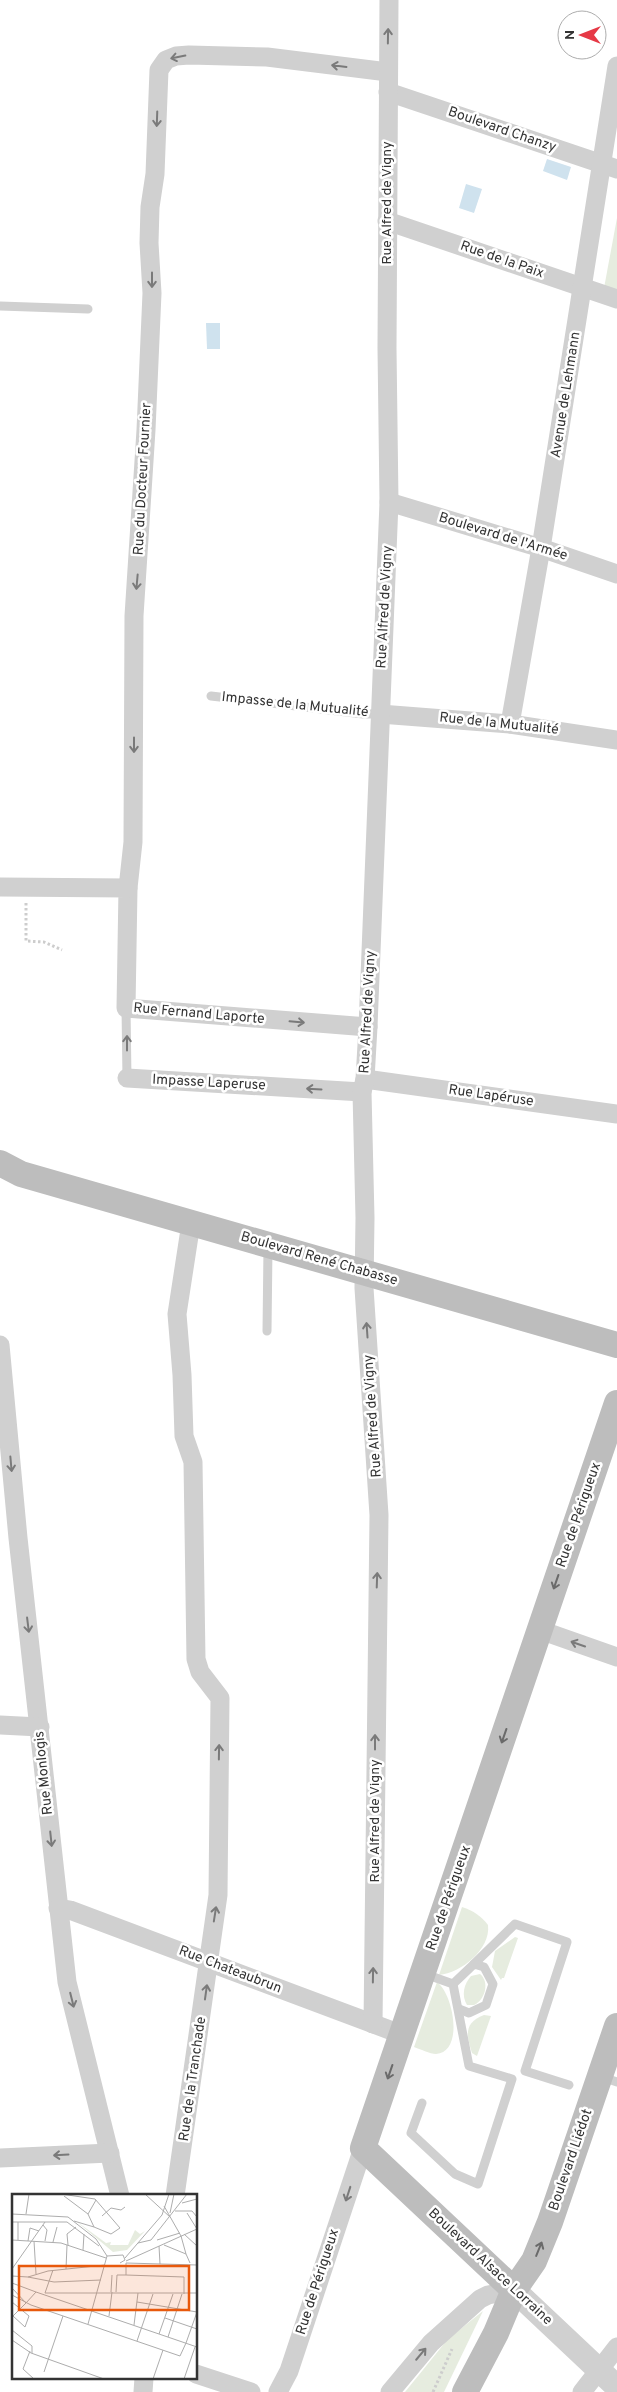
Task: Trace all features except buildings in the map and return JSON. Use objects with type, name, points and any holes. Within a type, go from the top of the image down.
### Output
[{"type":"main road","name":"Boulevard René Chabasse","points":[[7,1170],[365,1271],[617,1345]]},
{"type":"main road","name":"Rue de Périgueux","points":[[363,2148],[424,1974],[617,1403]]},
{"type":"main road","name":"Boulevard Liédot","points":[[465,2392],[496,2333],[514,2290],[527,2273],[537,2253],[608,2079],[617,2026]]},
{"type":"main road","name":"Boulevard Alsace Lorraine","points":[[363,2148],[514,2290]]},
{"type":"street","name":"Rue Alfred de Vigny","points":[[373,2024],[379,1515],[365,1271],[364,1085],[368,1027],[389,502],[387,221],[389,0]]},
{"type":"street","name":"Rue du Docteur Fournier","points":[[128,888],[133,861],[134,616],[146,430],[152,293],[149,242],[150,207],[156,174],[159,70],[166,60],[176,56],[189,55],[267,57],[388,72]]},
{"type":"street","name":"Avenue de Lehmann","points":[[510,724],[541,548],[583,288],[610,167],[617,66]]},
{"type":"street","name":"Boulevard Chanzy","points":[[388,92],[610,167]]},
{"type":"street","name":"Rue de la Paix","points":[[387,221],[617,299]]},
{"type":"street","name":"Boulevard de l'Armée","points":[[389,502],[541,548],[617,574]]},
{"type":"street","name":"Rue de la Mutualité","points":[[380,714],[510,724],[617,740]]},
{"type":"street","points":[[0,887],[128,888]]},
{"type":"street","name":"Rue Fernand Laporte","points":[[128,888],[126,1008],[368,1027]]},
{"type":"street","name":"Impasse Laperuse","points":[[127,1078],[364,1085]]},
{"type":"street","name":"Rue Lapéruse","points":[[364,1085],[617,1114]]},
{"type":"street","name":"Rue de la Tranchade","points":[[175,2194],[218,1895],[220,1698],[200,1672],[196,1659],[192,1462],[184,1436],[177,1314],[191,1223]]},
{"type":"street","name":"Rue Monlogis","points":[[0,1345],[18,1538],[67,1982],[120,2194]]},
{"type":"street","points":[[540,1630],[617,1657]]},
{"type":"street","points":[[0,1725],[40,1727]]},
{"type":"street","name":"Rue Chateaubrun","points":[[58,1908],[70,1910],[403,2035]]},
{"type":"street","name":"Rue de Périgueux","points":[[278,2392],[289,2371],[363,2148]]},
{"type":"street","points":[[0,2158],[110,2153]]},
{"type":"street","points":[[390,2392],[445,2329],[480,2299],[514,2290]]},
{"type":"street","name":"Boulevard Alsace Lorraine","points":[[514,2290],[617,2387]]},
{"type":"street","points":[[582,2392],[617,2347]]},
{"type":"street","points":[[198,2375],[251,2392]]},
{"type":"lane","points":[[0,306],[88,309]]},
{"type":"lane","name":"Impasse de la Mutualité","points":[[211,696],[363,714],[380,714]]},
{"type":"lane","name":"Impasse Laperuse","points":[[126,1008],[127,1078]]},
{"type":"lane","points":[[267,1330],[268,1245]]},
{"type":"lane","points":[[422,2103],[411,2132],[456,2174],[478,2184],[512,2079],[525,2071],[567,1942],[515,1924],[453,1984]]},
{"type":"lane","points":[[459,2009],[469,2013],[486,2005],[493,1984],[484,1967],[474,1964]]},
{"type":"lane","points":[[424,1974],[453,1984]]},
{"type":"lane","points":[[453,1984],[469,2066],[512,2079]]},
{"type":"lane","points":[[525,2071],[569,2085]]},
{"type":"path","points":[[26,887],[26,941],[44,942],[62,950]]},
{"type":"path","points":[[433,2392],[454,2344],[445,2329]]},
{"type":"shaded area","points":[[617,218],[617,293],[604,288]]},
{"type":"shaded area","points":[[462,1907],[474,1912],[488,1925],[485,1943],[480,1951],[465,1965],[439,1975]]},
{"type":"shaded area","points":[[515,1937],[518,1938],[504,1978],[501,1980],[492,1967],[495,1951]]},
{"type":"shaded area","points":[[480,1974],[485,1982],[485,1991],[478,2003],[467,2005],[464,1997],[465,1986],[471,1976]]},
{"type":"shaded area","points":[[437,1982],[448,1998],[452,2010],[453,2034],[450,2044],[445,2051],[436,2054],[414,2047]]},
{"type":"shaded area","points":[[484,2015],[491,2016],[477,2056],[472,2053],[468,2030],[477,2018]]},
{"type":"shaded area","points":[[483,2311],[444,2392],[405,2392],[448,2339]]},
{"type":"water","points":[[547,159],[571,167],[567,180],[543,171]]},
{"type":"water","points":[[466,184],[482,189],[474,213],[459,208]]},
{"type":"water","points":[[206,323],[220,323],[220,349],[207,349]]}]
